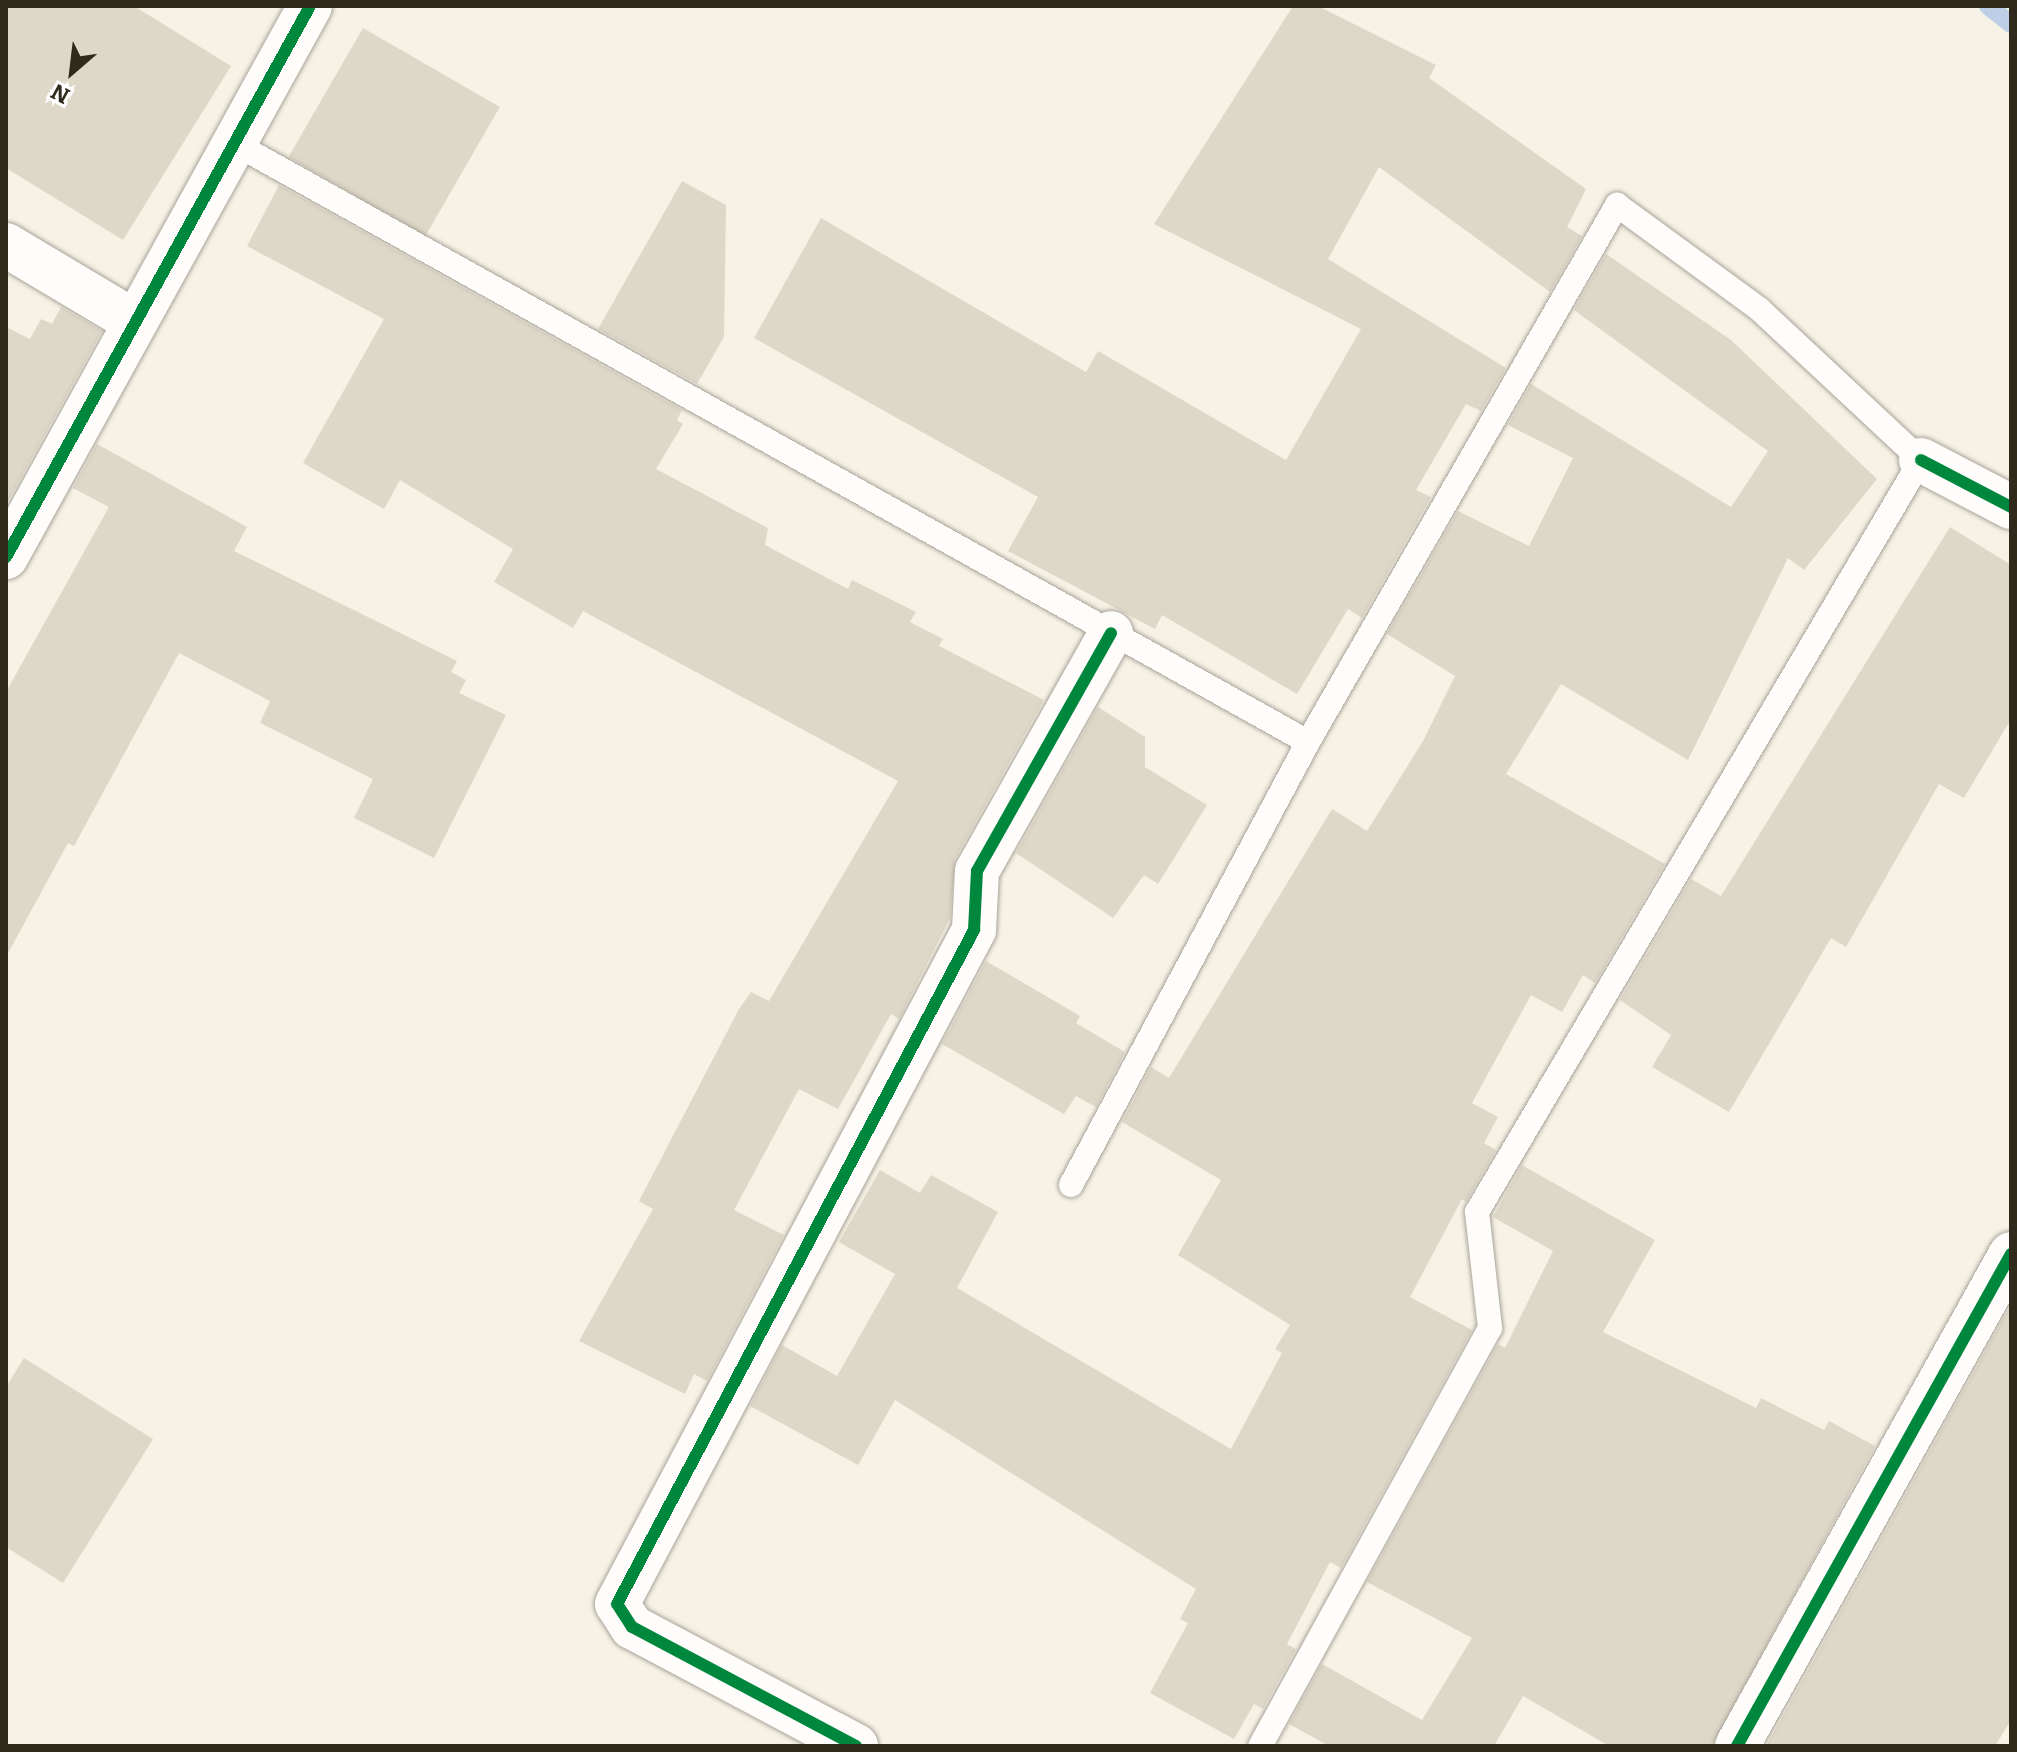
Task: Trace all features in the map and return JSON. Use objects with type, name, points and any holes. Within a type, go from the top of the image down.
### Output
[{"type":"street","points":[[6,557],[20,500],[135,322],[310,6]]},
{"type":"street","points":[[6,245],[135,322]]},
{"type":"street","points":[[1921,460],[2011,507]]},
{"type":"street","points":[[856,1746],[632,1627],[617,1604],[974,930],[977,871],[1111,633]]},
{"type":"street","points":[[1737,1746],[2011,1254]]},
{"type":"lane","points":[[234,143],[1308,742]]},
{"type":"lane","points":[[1071,1185],[1308,742],[1617,205],[1759,309],[1921,460],[1477,1212],[1490,1328],[1260,1746]]},
{"type":"building","points":[[6,6],[134,6],[231,66],[123,240],[6,168]]},
{"type":"building","points":[[1293,6],[1318,6],[1436,65],[1429,78],[1586,189],[1567,227],[1582,236],[1550,292],[1379,167],[1328,259],[1506,368],[1481,411],[1466,404],[1416,490],[1431,497],[1362,618],[1348,609],[1297,694],[1162,615],[1155,629],[1008,551],[1038,497],[754,338],[821,218],[1086,372],[1098,351],[1286,460],[1361,329],[1154,224]]},
{"type":"building","points":[[363,28],[500,107],[425,236],[288,157]]},
{"type":"building","points":[[682,181],[726,205],[724,337],[697,384],[598,329]]},
{"type":"building","points":[[279,185],[682,410],[677,420],[683,424],[656,469],[768,528],[765,545],[848,589],[852,580],[916,612],[910,622],[943,639],[939,646],[1044,700],[955,859],[950,918],[899,1019],[891,1014],[838,1109],[799,1089],[734,1210],[784,1235],[707,1381],[694,1374],[685,1394],[579,1341],[653,1209],[639,1201],[739,1009],[751,992],[769,1001],[898,781],[583,611],[573,628],[494,582],[513,549],[400,480],[384,509],[303,463],[384,319],[247,246]]},
{"type":"building","points":[[1606,254],[1731,340],[1877,479],[1804,570],[1788,558],[1688,760],[1561,684],[1506,774],[1665,864],[1595,983],[1583,975],[1562,1012],[1531,995],[1472,1103],[1498,1117],[1484,1143],[1496,1150],[1466,1202],[1462,1199],[1410,1297],[1472,1330],[1341,1568],[1330,1562],[1287,1644],[1296,1649],[1263,1709],[1254,1704],[1234,1739],[1150,1693],[1188,1623],[1180,1619],[1196,1589],[895,1400],[858,1465],[750,1406],[782,1345],[837,1376],[895,1274],[839,1242],[880,1170],[920,1193],[931,1175],[998,1212],[957,1288],[1231,1449],[1282,1353],[1275,1349],[1290,1325],[1178,1255],[1221,1180],[1122,1122],[1151,1067],[1169,1078],[1332,809],[1367,831],[1423,741],[1455,676],[1387,634],[1458,511],[1529,546],[1573,458],[1508,425],[1531,384],[1731,507],[1768,451],[1574,310]]},
{"type":"building","points":[[61,307],[102,331],[6,505],[6,327],[30,339],[41,319],[52,324]]},
{"type":"building","points":[[97,444],[247,527],[234,551],[457,661],[451,672],[466,680],[459,693],[506,715],[434,858],[354,818],[373,779],[260,723],[270,701],[179,653],[74,846],[68,843],[6,957],[6,692],[109,507],[73,488]]},
{"type":"building","points":[[1950,527],[2011,565],[2011,719],[1964,798],[1939,784],[1846,947],[1831,938],[1729,1112],[1652,1067],[1671,1035],[1620,1000],[1691,879],[1721,896]]},
{"type":"building","points":[[1098,707],[1145,737],[1145,767],[1207,805],[1158,884],[1144,875],[1113,918],[1016,853]]},
{"type":"building","points":[[986,961],[1080,1016],[1076,1023],[1125,1052],[1096,1107],[1076,1096],[1064,1114],[942,1044]]},
{"type":"building","points":[[1522,1165],[1655,1240],[1603,1332],[1756,1408],[1761,1398],[1824,1430],[1829,1421],[1875,1446],[1712,1746],[1609,1746],[1523,1696],[1494,1746],[1329,1746],[1289,1724],[1322,1664],[1422,1720],[1472,1638],[1367,1582],[1498,1344],[1505,1348],[1553,1251],[1493,1217]]},
{"type":"building","points":[[2011,1305],[2011,1720],[1995,1746],[1766,1746]]},
{"type":"building","points":[[24,1358],[153,1439],[63,1583],[6,1547],[6,1387]]},
{"type":"waterway","points":[[1988,6],[2011,24]]},
{"type":"cycle path","points":[[6,557],[310,6]]},
{"type":"cycle path","points":[[1921,460],[2011,507]]},
{"type":"cycle path","points":[[856,1746],[632,1627],[617,1604],[974,930],[977,871],[1111,633]]},
{"type":"cycle path","points":[[1737,1746],[2011,1254]]}]
